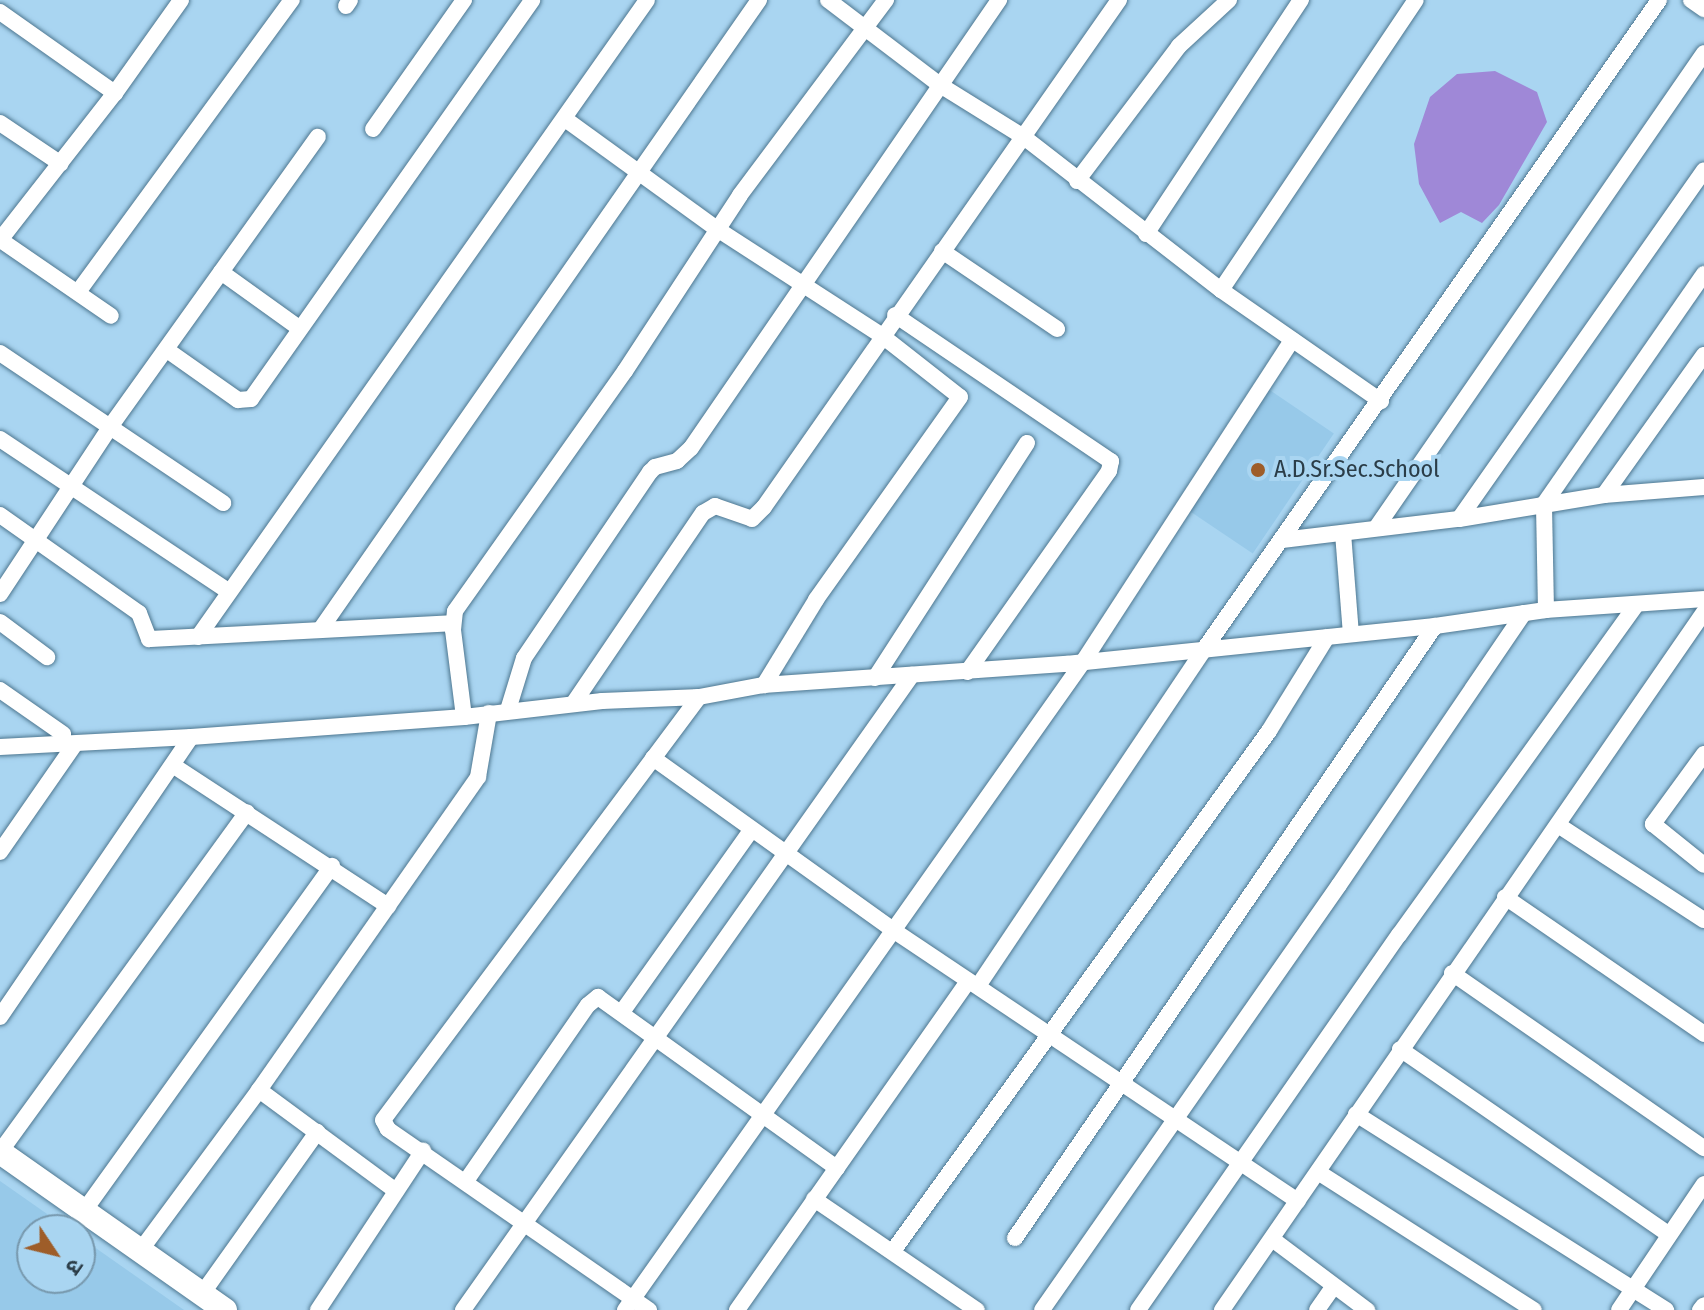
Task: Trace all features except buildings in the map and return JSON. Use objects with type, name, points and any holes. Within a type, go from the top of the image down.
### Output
[{"type":"street","points":[[78,292],[292,0]]},
{"type":"street","points":[[373,129],[464,0]]},
{"type":"street","points":[[167,350],[242,402],[256,393],[532,0]]},
{"type":"street","points":[[198,637],[647,0]]},
{"type":"street","points":[[320,630],[759,0]]},
{"type":"street","points":[[828,0],[940,85],[1025,138],[1221,290],[1381,401]]},
{"type":"street","points":[[464,717],[453,623],[460,602],[617,383],[717,229],[886,0]]},
{"type":"street","points":[[508,710],[524,658],[650,472],[677,461],[691,448],[999,0]]},
{"type":"street","points":[[573,704],[703,513],[715,506],[745,519],[757,515],[895,315],[1025,138],[1119,0]]},
{"type":"street","points":[[1077,181],[1179,46],[1229,0]]},
{"type":"street","points":[[1146,234],[1301,0]]},
{"type":"street","points":[[1221,290],[1416,0]]},
{"type":"street","points":[[737,1310],[814,1199],[973,984],[1659,0]]},
{"type":"street","points":[[1691,0],[1704,9]]},
{"type":"street","points":[[111,316],[1,240],[115,93],[171,3]]},
{"type":"street","points":[[0,12],[115,93]]},
{"type":"street","points":[[1376,528],[1704,53]]},
{"type":"street","points":[[565,119],[717,229],[881,335],[957,391],[958,404],[816,600],[764,685]]},
{"type":"street","points":[[0,123],[61,164]]},
{"type":"street","points":[[0,594],[110,427],[318,137]]},
{"type":"street","points":[[1459,519],[1704,170]]},
{"type":"street","points":[[942,251],[1057,329]]},
{"type":"street","points":[[221,272],[299,328]]},
{"type":"street","points":[[1546,610],[1544,504],[1704,274]]},
{"type":"street","points":[[895,315],[1111,461],[1109,471],[967,672]]},
{"type":"street","points":[[629,1304],[1083,662],[1292,340]]},
{"type":"street","points":[[0,353],[223,503]]},
{"type":"street","points":[[1604,495],[1704,355]]},
{"type":"street","points":[[0,439],[228,591]]},
{"type":"street","points":[[875,678],[1027,443]]},
{"type":"street","points":[[1282,540],[1459,519],[1604,495],[1704,487]]},
{"type":"street","points":[[0,515],[37,538],[139,613],[149,639],[453,623]]},
{"type":"street","points":[[1343,533],[1351,634]]},
{"type":"street","points":[[0,747],[69,739],[191,737],[464,717],[573,704],[699,697],[764,685],[1083,662],[1435,626],[1546,610],[1704,599]]},
{"type":"street","points":[[1138,1310],[1635,606]]},
{"type":"street","points":[[1222,1310],[1704,612]]},
{"type":"street","points":[[1042,1310],[1524,613]]},
{"type":"street","points":[[0,622],[47,657]]},
{"type":"street","points":[[1015,1238],[1435,626]]},
{"type":"street","points":[[893,1251],[1049,1031],[1269,731],[1327,637]]},
{"type":"street","points":[[463,1310],[912,675]]},
{"type":"street","points":[[0,690],[69,739]]},
{"type":"street","points":[[649,1310],[629,1304],[524,1222],[383,1125],[387,1112],[699,697]]},
{"type":"street","points":[[140,1251],[259,1090],[478,777],[489,713]]},
{"type":"street","points":[[0,1017],[191,737]]},
{"type":"street","points":[[0,852],[69,739]]},
{"type":"street","points":[[1704,754],[1653,824],[1704,865]]},
{"type":"street","points":[[653,758],[893,930],[1049,1031],[1298,1201]]},
{"type":"street","points":[[174,766],[332,866],[388,906]]},
{"type":"street","points":[[225,1310],[0,1152],[247,812]]},
{"type":"street","points":[[1558,825],[1704,920]]},
{"type":"street","points":[[622,1012],[752,829]]},
{"type":"street","points":[[84,1211],[332,866]]},
{"type":"street","points":[[1505,897],[1704,1034]]},
{"type":"street","points":[[1452,973],[1704,1148]]},
{"type":"street","points":[[466,1181],[593,999],[603,999],[622,1012],[837,1168]]},
{"type":"street","points":[[1400,1049],[1668,1234]]},
{"type":"street","points":[[259,1090],[396,1191]]},
{"type":"street","points":[[1356,1114],[1666,1310]]},
{"type":"street","points":[[202,1294],[317,1132]]},
{"type":"street","points":[[318,1310],[423,1151]]},
{"type":"street","points":[[1318,1172],[1534,1310]]},
{"type":"street","points":[[1619,1310],[1704,1184]]},
{"type":"street","points":[[814,1199],[977,1310]]},
{"type":"street","points":[[1272,1239],[1367,1310]]},
{"type":"street","points":[[1317,1310],[1333,1287]]},
{"type":"street","points":[[1700,1310],[1704,1305]]},
{"type":"shaded area","points":[[1495,71],[1537,92],[1547,122],[1499,205],[1482,223],[1461,212],[1440,223],[1419,184],[1414,144],[1430,97],[1457,74]]},
{"type":"shaded area","name":"A.D.Sr.Sec.School","points":[[1265,387],[1334,433],[1253,554],[1184,507]]},
{"type":"shaded area","points":[[0,1181],[47,1214],[16,1214],[16,1294],[96,1294],[96,1248],[184,1310],[0,1310]]},
{"type":"place","name":"A.D.Sr.Sec.School","points":[[1258,470]]}]
